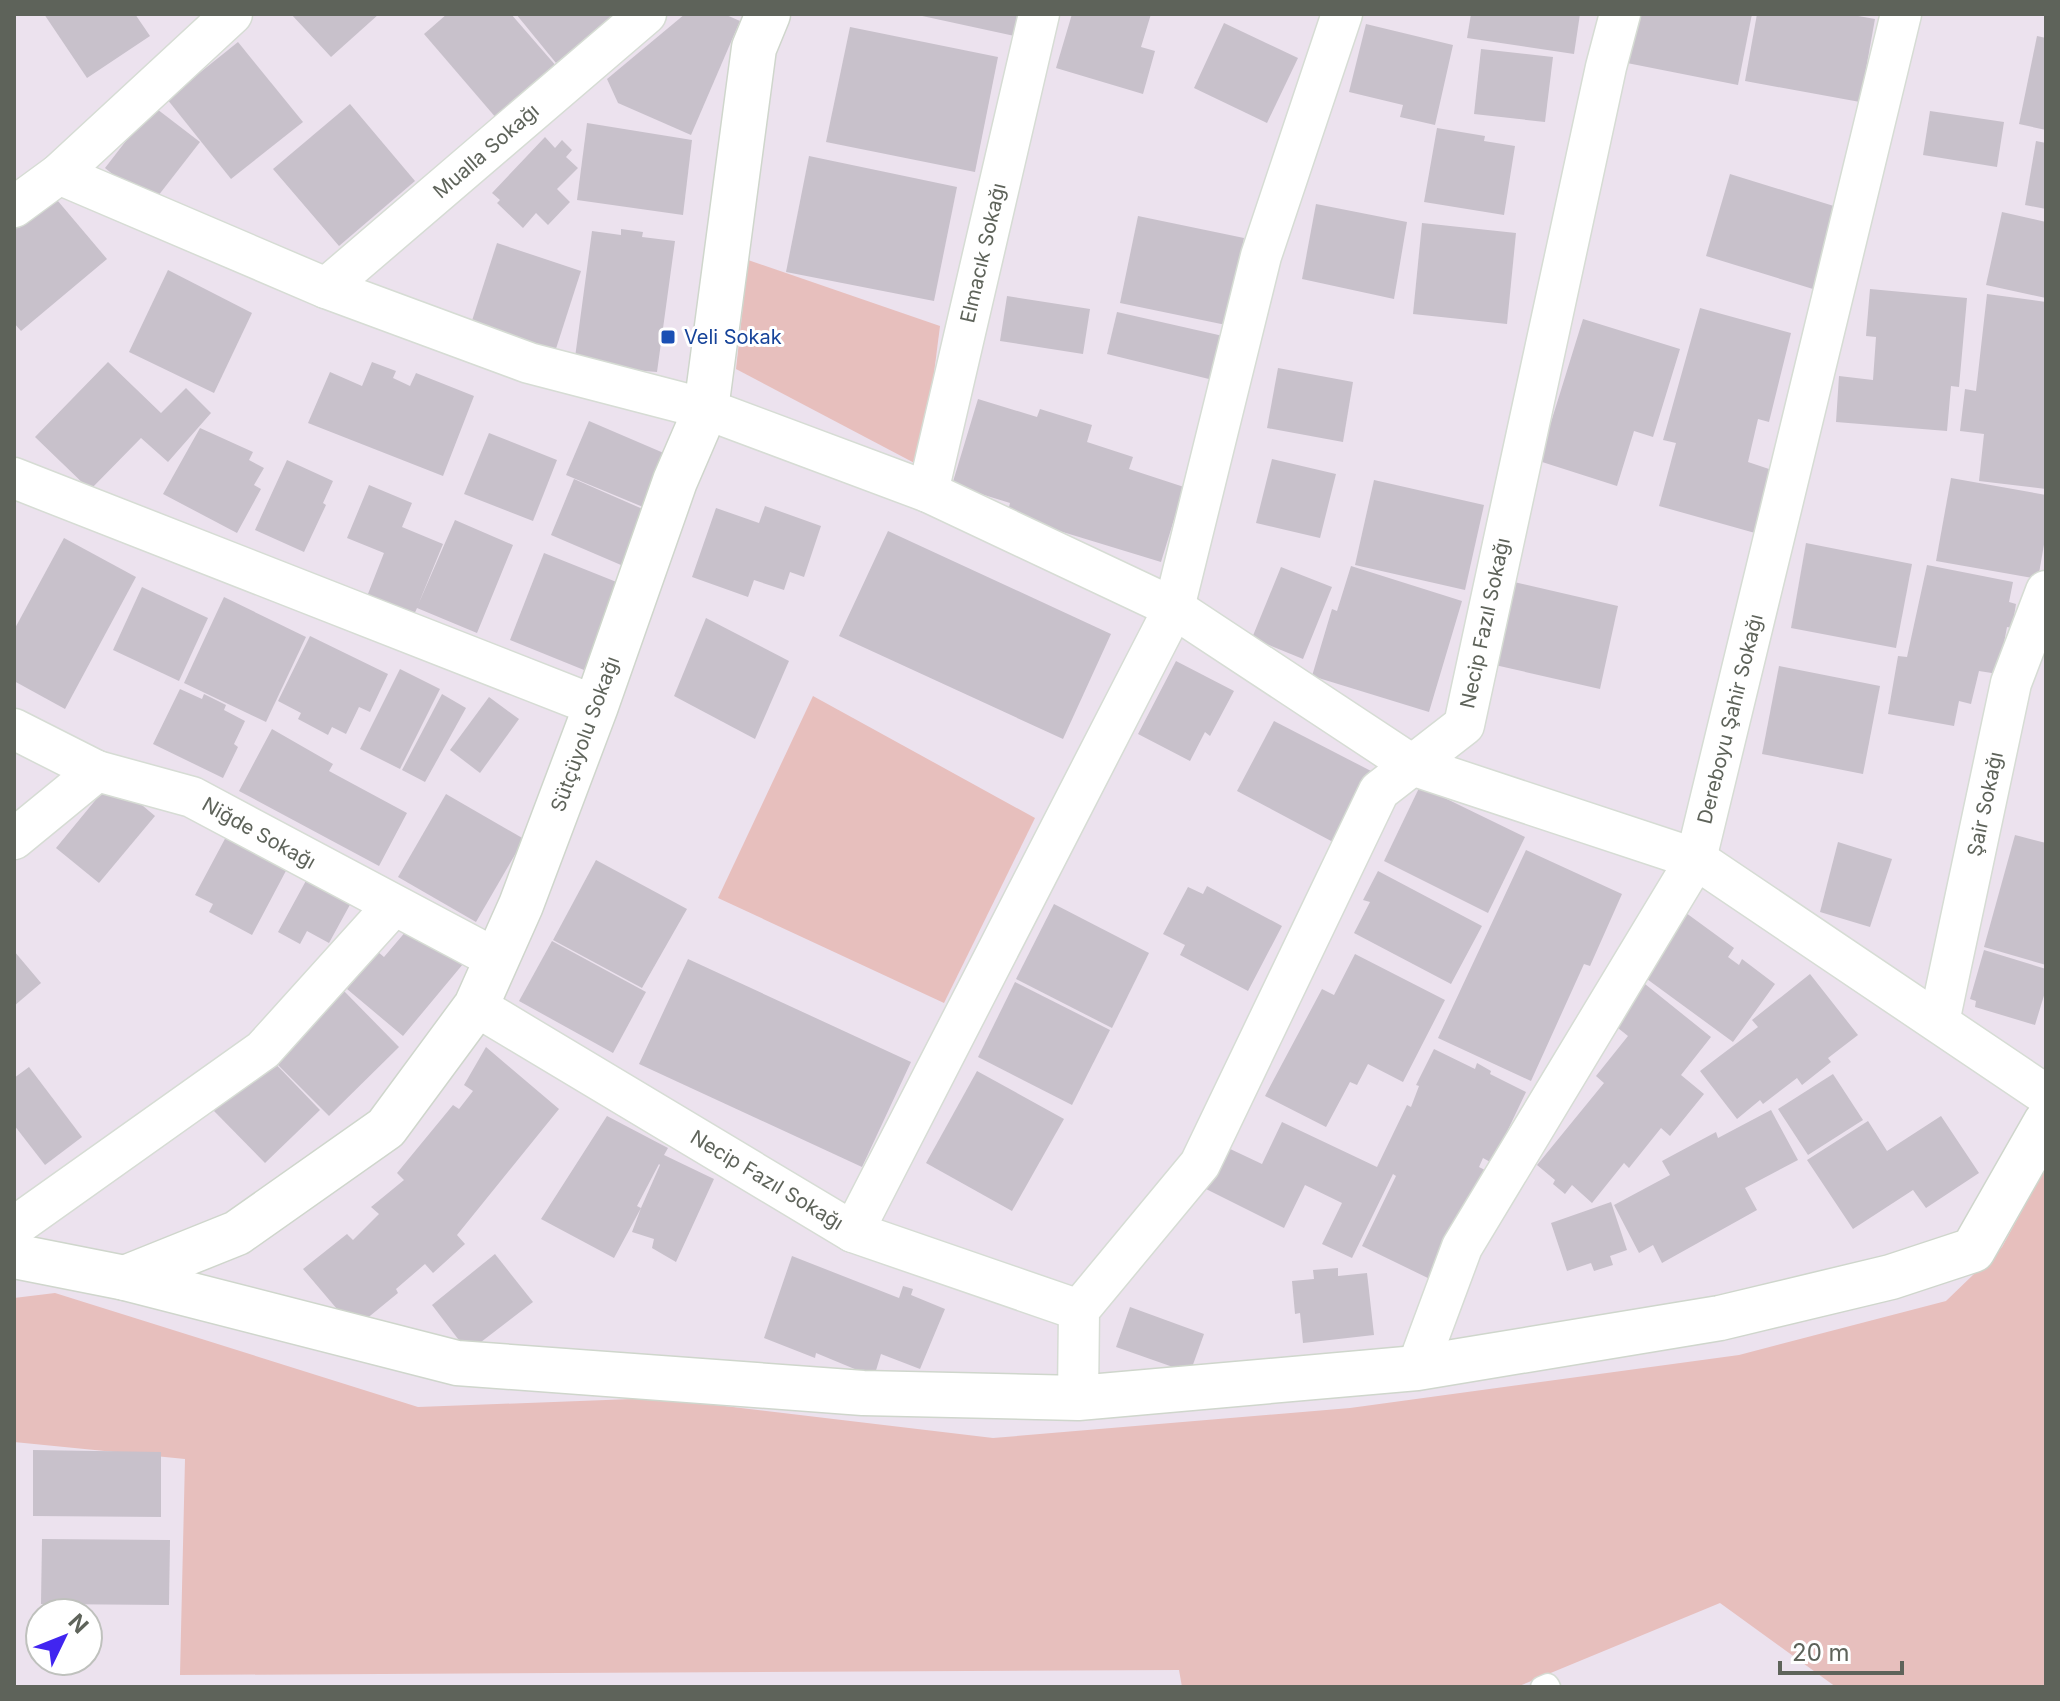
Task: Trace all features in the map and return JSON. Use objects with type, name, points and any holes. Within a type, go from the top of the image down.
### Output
[{"type":"street","points":[[14,207],[59,174],[232,14]]},
{"type":"street","name":"Mualla Sokağı","points":[[326,288],[646,14]]},
{"type":"street","name":"Sütçüyolu Sokağı","points":[[125,1278],[237,1233],[386,1128],[476,1006],[521,905],[596,706],[675,481],[706,409],[754,48],[768,14]]},
{"type":"street","name":"Elmacık Sokağı","points":[[928,492],[1039,14]]},
{"type":"street","points":[[853,1232],[1174,608],[1261,256],[1342,14]]},
{"type":"street","name":"Necip Fazıl Sokağı","points":[[476,1006],[853,1232],[1079,1310],[1200,1164],[1379,791],[1464,725],[1602,82],[1620,14]]},
{"type":"street","name":"Dereboyu Şahir Sokağı","points":[[1417,1368],[1462,1247],[1696,859],[1901,14]]},
{"type":"street","points":[[59,174],[326,288],[529,363],[706,409],[928,492],[1174,608],[1412,765],[1696,859],[2046,1095]]},
{"type":"street","points":[[14,478],[596,706]]},
{"type":"street","name":"Şair Sokağı","points":[[1939,1022],[2011,683],[2046,591]]},
{"type":"street","name":"Niğde Sokağı","points":[[14,729],[97,771],[192,797],[496,959]]},
{"type":"street","points":[[14,839],[97,771]]},
{"type":"street","points":[[14,1227],[263,1050],[393,906]]},
{"type":"street","points":[[14,1256],[125,1278],[457,1363],[863,1393],[1078,1398],[1417,1368],[1720,1318],[1891,1277],[1973,1250],[2046,1122]]},
{"type":"street","points":[[1078,1398],[1079,1310]]},
{"type":"lane","points":[[1541,1687],[1548,1684],[1550,1687]]},
{"type":"shaded area","points":[[748,260],[940,326],[922,467],[736,369]]},
{"type":"shaded area","points":[[813,696],[1035,818],[944,1003],[718,898]]},
{"type":"shaded area","points":[[2046,1167],[2046,1687],[1836,1687],[1720,1603],[1517,1687],[1182,1687],[1179,1670],[180,1675],[185,1459],[14,1442],[14,1298],[55,1293],[418,1407],[658,1398],[993,1438],[1350,1408],[1739,1355],[1946,1301],[2002,1247]]},
{"type":"building","points":[[44,14],[135,14],[150,36],[87,78]]},
{"type":"building","points":[[291,14],[379,14],[331,57]]},
{"type":"building","points":[[447,14],[511,14],[557,67],[497,119],[424,34]]},
{"type":"building","points":[[516,14],[617,14],[556,63]]},
{"type":"building","points":[[685,14],[724,14],[740,21],[691,135],[618,103],[607,79]]},
{"type":"building","points":[[913,14],[1023,14],[1019,37]]},
{"type":"building","points":[[1072,14],[1151,14],[1141,47],[1155,51],[1143,94],[1056,68]]},
{"type":"building","points":[[1471,14],[1580,14],[1574,54],[1467,38]]},
{"type":"building","points":[[1636,14],[1752,14],[1738,85],[1627,63]]},
{"type":"building","points":[[1757,14],[1847,14],[1875,19],[1860,102],[1745,81]]},
{"type":"building","points":[[1224,23],[1298,58],[1267,123],[1194,88]]},
{"type":"building","points":[[1366,24],[1453,45],[1435,125],[1400,117],[1403,105],[1349,92]]},
{"type":"building","points":[[850,27],[998,57],[975,172],[826,142]]},
{"type":"building","points":[[2037,36],[2046,38],[2046,130],[2019,124]]},
{"type":"building","points":[[238,42],[303,122],[231,179],[167,99]]},
{"type":"building","points":[[1481,49],[1553,57],[1545,122],[1474,114]]},
{"type":"building","points":[[350,104],[415,181],[339,246],[273,169]]},
{"type":"building","points":[[153,106],[200,142],[151,205],[105,168]]},
{"type":"building","points":[[1930,111],[2004,122],[1997,167],[1923,155]]},
{"type":"building","points":[[587,123],[692,140],[683,215],[577,200]]},
{"type":"building","points":[[1437,128],[1485,136],[1484,141],[1515,146],[1504,215],[1424,202]]},
{"type":"building","points":[[545,137],[555,148],[562,140],[572,150],[566,157],[578,168],[557,189],[570,202],[548,225],[536,213],[523,228],[497,203],[500,200],[492,193]]},
{"type":"building","points":[[2036,141],[2046,143],[2046,209],[2025,205]]},
{"type":"building","points":[[809,156],[957,187],[934,301],[786,272]]},
{"type":"building","points":[[1730,174],[1837,207],[1813,289],[1706,256]]},
{"type":"building","points":[[52,194],[107,259],[21,331],[14,323],[14,226]]},
{"type":"building","points":[[1316,204],[1407,222],[1394,299],[1302,279]]},
{"type":"building","points":[[2002,212],[2046,222],[2046,298],[1986,285]]},
{"type":"building","points":[[1138,216],[1244,238],[1226,325],[1120,303]]},
{"type":"building","points":[[1422,223],[1516,233],[1507,324],[1413,314]]},
{"type":"building","points":[[621,229],[643,232],[642,237],[675,241],[657,372],[574,365],[592,231],[621,235]]},
{"type":"building","points":[[497,243],[581,271],[553,358],[469,330]]},
{"type":"building","points":[[168,270],[252,313],[214,393],[129,352]]},
{"type":"building","points":[[1870,289],[1967,298],[1959,387],[1951,386],[1947,431],[1836,422],[1839,376],[1873,380],[1876,337],[1866,336]]},
{"type":"building","points":[[1987,294],[2046,302],[2046,489],[1979,481],[1984,434],[1960,431],[1965,389],[1976,391]]},
{"type":"building","points":[[1007,296],[1090,309],[1083,354],[1000,341]]},
{"type":"building","points":[[1700,308],[1791,333],[1769,422],[1758,419],[1748,462],[1772,470],[1755,533],[1659,506],[1676,443],[1663,440]]},
{"type":"building","points":[[1117,312],[1223,336],[1213,380],[1107,354]]},
{"type":"building","points":[[1583,319],[1680,349],[1653,437],[1634,431],[1617,486],[1539,461]]},
{"type":"building","points":[[108,362],[161,413],[186,388],[211,413],[168,462],[141,438],[90,490],[35,437]]},
{"type":"building","points":[[372,362],[396,371],[393,378],[410,386],[416,373],[474,396],[443,476],[308,423],[330,372],[362,386]]},
{"type":"building","points":[[1278,368],[1353,382],[1343,442],[1267,428]]},
{"type":"building","points":[[978,399],[1037,417],[1040,409],[1092,425],[1087,442],[1133,457],[1129,469],[1184,487],[1161,562],[1007,515],[1010,503],[952,485]]},
{"type":"building","points":[[589,421],[666,454],[643,507],[566,475]]},
{"type":"building","points":[[200,428],[253,452],[249,460],[264,468],[254,485],[261,489],[237,533],[163,494]]},
{"type":"building","points":[[489,433],[557,460],[533,521],[464,494]]},
{"type":"building","points":[[1272,459],[1336,474],[1320,538],[1256,523]]},
{"type":"building","points":[[287,460],[333,481],[323,503],[326,505],[304,552],[255,530]]},
{"type":"building","points":[[1951,478],[2046,495],[2046,533],[2038,579],[1936,561]]},
{"type":"building","points":[[574,479],[645,510],[621,565],[551,535]]},
{"type":"building","points":[[1374,480],[1484,505],[1465,590],[1355,565]]},
{"type":"building","points":[[369,485],[412,503],[402,527],[443,544],[418,605],[455,520],[513,545],[477,633],[417,608],[410,624],[364,604],[384,553],[347,538]]},
{"type":"building","points":[[765,506],[821,526],[804,577],[790,572],[784,590],[754,580],[748,597],[692,577],[716,508],[759,523]]},
{"type":"building","points":[[888,531],[1111,634],[1063,739],[839,636]]},
{"type":"building","points":[[64,538],[136,577],[65,709],[14,681],[14,630]]},
{"type":"building","points":[[1806,543],[1912,564],[1896,648],[1791,628]]},
{"type":"building","points":[[544,553],[619,583],[584,670],[510,640]]},
{"type":"building","points":[[1927,565],[2013,582],[2009,602],[2016,604],[2012,628],[2007,627],[1998,674],[1979,671],[1971,704],[1959,701],[1954,726],[1888,714],[1898,656],[1907,657]]},
{"type":"building","points":[[1351,566],[1462,601],[1429,712],[1312,676],[1332,609],[1337,611]]},
{"type":"building","points":[[1281,567],[1332,587],[1303,659],[1252,638]]},
{"type":"building","points":[[1514,582],[1618,606],[1600,689],[1495,665]]},
{"type":"building","points":[[142,587],[208,618],[179,681],[113,650]]},
{"type":"building","points":[[224,597],[306,637],[266,722],[184,683]]},
{"type":"building","points":[[706,618],[789,661],[755,739],[674,696]]},
{"type":"building","points":[[310,636],[388,674],[370,712],[359,707],[346,734],[332,727],[328,735],[298,719],[301,713],[278,701]]},
{"type":"building","points":[[1176,661],[1234,691],[1210,736],[1205,732],[1190,761],[1138,734]]},
{"type":"building","points":[[1779,666],[1880,686],[1863,774],[1762,754]]},
{"type":"building","points":[[400,669],[440,689],[400,769],[360,749]]},
{"type":"building","points":[[180,689],[202,699],[204,694],[226,705],[224,710],[245,721],[234,744],[238,747],[223,778],[153,744]]},
{"type":"building","points":[[442,694],[466,708],[425,782],[402,770]]},
{"type":"building","points":[[489,697],[519,719],[480,773],[450,750]]},
{"type":"building","points":[[1274,721],[1371,771],[1333,842],[1237,791]]},
{"type":"building","points":[[272,729],[333,764],[329,771],[407,813],[379,866],[239,791]]},
{"type":"building","points":[[112,780],[155,816],[99,883],[56,848]]},
{"type":"building","points":[[1420,786],[1525,837],[1488,913],[1384,861]]},
{"type":"building","points":[[446,794],[524,839],[476,922],[398,877]]},
{"type":"building","points":[[227,835],[288,867],[252,935],[209,912],[213,904],[195,895]]},
{"type":"building","points":[[2015,835],[2046,843],[2046,965],[1984,947]]},
{"type":"building","points":[[1838,842],[1892,859],[1870,927],[1820,912]]},
{"type":"building","points":[[1526,850],[1622,894],[1590,966],[1584,964],[1531,1081],[1438,1038]]},
{"type":"building","points":[[596,860],[687,909],[642,988],[553,940]]},
{"type":"building","points":[[1378,871],[1482,926],[1451,984],[1354,933],[1370,902],[1363,900]]},
{"type":"building","points":[[308,877],[352,901],[329,943],[307,931],[300,944],[278,932]]},
{"type":"building","points":[[1207,886],[1282,926],[1248,991],[1180,955],[1185,945],[1163,934],[1188,887],[1203,894]]},
{"type":"building","points":[[1054,904],[1149,953],[1112,1028],[1016,979]]},
{"type":"building","points":[[1682,910],[1734,948],[1728,957],[1739,965],[1742,959],[1775,984],[1733,1042],[1636,971]]},
{"type":"building","points":[[413,923],[463,964],[403,1036],[347,989],[378,952],[384,957]]},
{"type":"building","points":[[552,941],[646,992],[613,1053],[519,1001]]},
{"type":"building","points":[[1984,950],[2046,969],[2046,989],[2035,1025],[1975,1007],[1976,1001],[1970,999]]},
{"type":"building","points":[[14,951],[41,983],[14,1006]]},
{"type":"building","points":[[1355,954],[1445,1000],[1403,1082],[1368,1064],[1357,1085],[1350,1082],[1326,1127],[1265,1096],[1322,989],[1334,995]]},
{"type":"building","points":[[688,959],[911,1062],[862,1167],[639,1064]]},
{"type":"building","points":[[1810,974],[1858,1035],[1828,1058],[1831,1062],[1802,1085],[1797,1078],[1763,1104],[1760,1100],[1737,1119],[1700,1071],[1758,1027],[1752,1020]]},
{"type":"building","points":[[1015,982],[1110,1030],[1072,1105],[978,1057]]},
{"type":"building","points":[[1645,984],[1711,1037],[1681,1075],[1704,1094],[1670,1136],[1661,1128],[1629,1168],[1624,1163],[1592,1203],[1572,1185],[1565,1194],[1553,1184],[1555,1180],[1537,1165],[1604,1083],[1596,1076],[1628,1036],[1613,1024]]},
{"type":"building","points":[[343,990],[399,1047],[329,1116],[272,1059]]},
{"type":"building","points":[[486,1047],[559,1109],[457,1235],[465,1244],[433,1273],[425,1264],[396,1289],[398,1293],[354,1329],[303,1269],[347,1234],[353,1240],[379,1214],[371,1207],[404,1180],[397,1173],[453,1105],[459,1109],[473,1091],[464,1085]]},
{"type":"building","points":[[1434,1049],[1475,1069],[1477,1063],[1491,1071],[1490,1074],[1526,1092],[1492,1163],[1483,1158],[1479,1167],[1489,1172],[1434,1281],[1362,1246],[1396,1176],[1393,1174],[1352,1258],[1322,1244],[1342,1203],[1305,1185],[1284,1228],[1206,1189],[1226,1147],[1262,1164],[1282,1122],[1377,1167],[1407,1105],[1411,1107],[1419,1086],[1416,1085]]},
{"type":"building","points":[[268,1056],[320,1110],[265,1163],[213,1110]]},
{"type":"building","points":[[29,1067],[82,1137],[45,1165],[14,1125],[14,1078]]},
{"type":"building","points":[[977,1071],[1064,1119],[1012,1211],[926,1163]]},
{"type":"building","points":[[1833,1074],[1863,1120],[1808,1155],[1778,1109]]},
{"type":"building","points":[[1771,1110],[1798,1160],[1745,1188],[1757,1210],[1662,1263],[1653,1245],[1639,1253],[1614,1205],[1670,1175],[1662,1161],[1716,1132],[1718,1138]]},
{"type":"building","points":[[607,1116],[668,1148],[664,1155],[714,1179],[676,1262],[652,1248],[654,1239],[632,1232],[641,1208],[614,1258],[541,1219]],"holes":[[[659,1164],[641,1208],[637,1206]]]},
{"type":"building","points":[[1941,1116],[1979,1173],[1926,1208],[1913,1190],[1853,1229],[1807,1160],[1868,1121],[1887,1151]]},
{"type":"building","points":[[1611,1202],[1627,1250],[1610,1256],[1613,1265],[1594,1271],[1591,1263],[1567,1271],[1551,1223]]},
{"type":"building","points":[[495,1254],[533,1302],[468,1352],[432,1305]]},
{"type":"building","points":[[792,1256],[899,1298],[903,1286],[913,1289],[911,1295],[945,1309],[920,1369],[881,1354],[874,1377],[816,1353],[815,1358],[764,1338]]},
{"type":"building","points":[[1338,1268],[1338,1276],[1367,1273],[1374,1335],[1303,1343],[1300,1313],[1295,1314],[1292,1281],[1314,1279],[1313,1270]]},
{"type":"building","points":[[1130,1307],[1204,1334],[1190,1373],[1116,1347]]},
{"type":"building","points":[[33,1450],[161,1452],[161,1517],[33,1516]]},
{"type":"building","points":[[42,1539],[170,1540],[169,1605],[104,1604],[104,1597],[41,1597]]},
{"type":"place","name":"Veli Sokak","points":[[668,337]]}]
